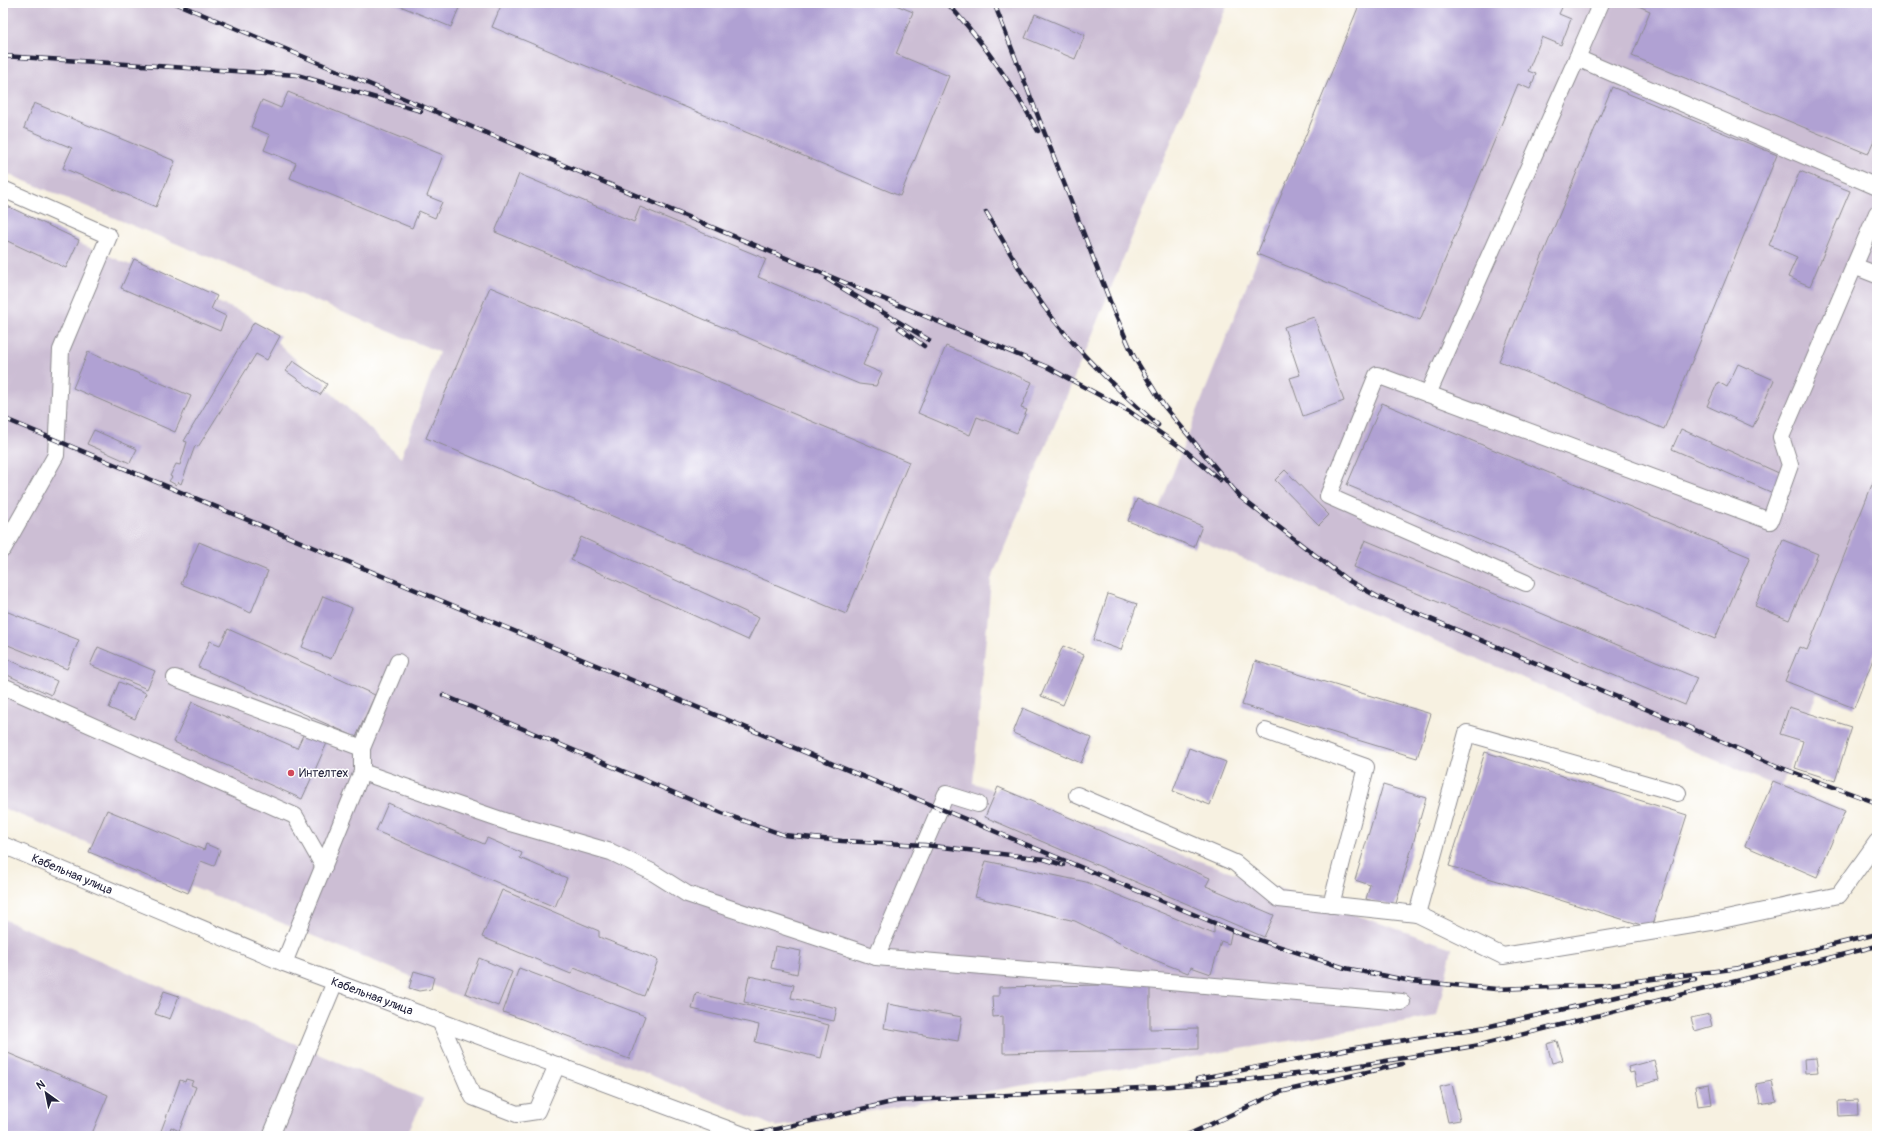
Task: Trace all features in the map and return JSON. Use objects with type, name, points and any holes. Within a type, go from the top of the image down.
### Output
[{"type":"street","points":[[1428,394],[1601,3]]},
{"type":"street","points":[[1577,58],[1877,187]]},
{"type":"street","points":[[3,189],[109,236],[60,350],[56,455],[3,549]]},
{"type":"street","points":[[1526,583],[1328,496],[1377,375],[1770,521],[1790,465],[1781,437],[1877,213]]},
{"type":"street","points":[[1854,266],[1877,275]]},
{"type":"street","points":[[284,963],[362,772],[362,748],[398,662]]},
{"type":"street","points":[[175,678],[362,748]]},
{"type":"street","points":[[3,686],[295,816],[324,867]]},
{"type":"street","points":[[1265,731],[1366,767],[1331,905]]},
{"type":"street","points":[[1417,914],[1467,733],[1678,793]]},
{"type":"street","points":[[362,772],[506,822],[611,852],[652,872],[687,894],[876,957],[1402,1002]]},
{"type":"street","points":[[876,957],[946,794],[978,804]]},
{"type":"street","points":[[1077,795],[1235,863],[1279,900],[1417,914],[1502,956],[1717,921],[1839,895],[1877,842]]},
{"type":"street","name":"Кабельная улица","points":[[3,845],[284,963],[746,1136]]},
{"type":"street","points":[[271,1136],[335,982]]},
{"type":"street","points":[[440,1021],[472,1097],[517,1114],[538,1111],[557,1065]]},
{"type":"shaded area","points":[[3,3],[1228,3],[991,580],[973,783],[1452,948],[1437,1016],[776,1127],[3,808],[3,211],[248,315],[401,458],[439,352],[3,172]]},
{"type":"shaded area","points":[[1358,3],[1877,3],[1877,535],[1781,788],[1154,521]]},
{"type":"shaded area","points":[[3,919],[424,1099],[406,1136],[3,1136]]},
{"type":"building","points":[[393,3],[461,3],[451,27]]},
{"type":"building","points":[[502,3],[891,3],[913,12],[896,54],[949,76],[900,196],[492,27]]},
{"type":"building","points":[[1360,3],[1564,3],[1559,14],[1571,19],[1561,45],[1542,37],[1528,71],[1536,74],[1530,89],[1518,84],[1420,320],[1257,254]]},
{"type":"building","points":[[1877,3],[1877,133],[1868,154],[1632,56],[1650,11],[1634,4]]},
{"type":"building","points":[[1035,14],[1085,35],[1075,59],[1025,38]]},
{"type":"building","points":[[1612,87],[1777,155],[1664,429],[1499,361]]},
{"type":"building","points":[[288,92],[443,155],[427,196],[442,202],[435,218],[419,211],[412,228],[290,178],[296,163],[264,150],[270,135],[251,127],[262,100],[281,108]]},
{"type":"building","points":[[34,103],[175,161],[156,207],[63,168],[72,148],[24,128]]},
{"type":"building","points":[[1800,171],[1850,191],[1810,286],[1788,277],[1797,257],[1769,245]]},
{"type":"building","points":[[519,174],[634,222],[640,207],[766,259],[758,277],[879,328],[863,365],[882,373],[876,386],[859,384],[495,232]]},
{"type":"building","points":[[3,204],[79,240],[66,268],[3,239]]},
{"type":"building","points":[[134,259],[217,296],[211,309],[226,316],[220,331],[121,288]]},
{"type":"building","points":[[490,287],[909,462],[846,614],[426,438]]},
{"type":"building","points":[[1314,317],[1344,401],[1303,416],[1290,378],[1300,375],[1284,327]]},
{"type":"building","points":[[254,322],[280,336],[267,360],[256,354],[198,447],[195,446],[181,484],[178,482],[176,485],[169,481],[172,477],[170,476],[176,464],[180,465],[187,442],[184,441]]},
{"type":"building","points":[[946,346],[1032,382],[1021,408],[1027,410],[1017,433],[977,417],[970,435],[918,413]]},
{"type":"building","points":[[88,352],[191,396],[175,432],[73,388]]},
{"type":"building","points":[[293,361],[327,384],[320,395],[286,371]]},
{"type":"building","points":[[1738,364],[1774,380],[1753,427],[1707,406],[1718,382],[1727,387]]},
{"type":"building","points":[[1382,403],[1750,557],[1715,639],[1347,485]]},
{"type":"building","points":[[1681,429],[1781,474],[1773,493],[1672,449]]},
{"type":"building","points":[[94,430],[137,449],[130,463],[87,444]]},
{"type":"building","points":[[1285,470],[1329,515],[1319,525],[1275,480]]},
{"type":"building","points":[[1877,472],[1877,649],[1854,708],[1785,681],[1799,647],[1807,650]]},
{"type":"building","points":[[1137,499],[1202,526],[1194,547],[1128,521]]},
{"type":"building","points":[[581,537],[759,618],[748,640],[571,560]]},
{"type":"building","points":[[1365,540],[1697,678],[1685,705],[1354,567]]},
{"type":"building","points":[[1783,540],[1818,554],[1789,620],[1755,606]]},
{"type":"building","points":[[199,542],[268,571],[251,613],[181,584]]},
{"type":"building","points":[[1108,594],[1137,604],[1121,650],[1093,640]]},
{"type":"building","points":[[323,596],[352,608],[331,659],[302,647]]},
{"type":"building","points":[[3,610],[79,640],[67,669],[3,643]]},
{"type":"building","points":[[228,629],[375,695],[356,737],[198,667],[210,641],[220,645]]},
{"type":"building","points":[[1063,646],[1084,655],[1063,705],[1041,696]]},
{"type":"building","points":[[98,647],[155,671],[147,689],[90,665]]},
{"type":"building","points":[[3,657],[57,681],[51,695],[3,673]]},
{"type":"building","points":[[1255,661],[1431,714],[1417,758],[1242,705]]},
{"type":"building","points":[[119,682],[146,693],[135,719],[109,708]]},
{"type":"building","points":[[192,702],[297,748],[304,733],[327,743],[302,799],[174,742]]},
{"type":"building","points":[[1789,707],[1852,727],[1835,781],[1795,768],[1803,741],[1780,734]]},
{"type":"building","points":[[1023,708],[1092,738],[1081,763],[1013,733]]},
{"type":"building","points":[[1189,748],[1226,762],[1210,805],[1173,791]]},
{"type":"building","points":[[1485,752],[1687,815],[1651,928],[1449,866]]},
{"type":"building","points":[[1773,781],[1845,811],[1817,877],[1745,846]]},
{"type":"building","points":[[1383,785],[1426,798],[1395,907],[1366,899],[1370,885],[1355,880]]},
{"type":"building","points":[[998,787],[1210,878],[1206,886],[1274,915],[1264,937],[985,817]]},
{"type":"building","points":[[388,803],[484,844],[487,838],[522,853],[520,858],[567,878],[555,907],[376,831]]},
{"type":"building","points":[[107,810],[204,850],[206,844],[220,850],[214,866],[201,861],[188,893],[89,852]]},
{"type":"building","points":[[986,861],[1086,882],[1214,934],[1214,924],[1232,930],[1229,944],[1221,941],[1211,974],[1191,967],[1188,973],[1152,959],[1075,921],[975,897]]},
{"type":"building","points":[[502,890],[599,931],[599,937],[658,960],[644,996],[574,968],[571,974],[482,937]]},
{"type":"building","points":[[775,946],[801,951],[797,974],[771,968]]},
{"type":"building","points":[[479,958],[512,972],[498,1006],[465,993]]},
{"type":"building","points":[[519,968],[645,1016],[629,1059],[503,1012]]},
{"type":"building","points":[[414,971],[434,977],[431,989],[419,991],[409,988]]},
{"type":"building","points":[[749,976],[794,985],[791,998],[837,1008],[834,1021],[744,1002]]},
{"type":"building","points":[[1150,984],[1150,1029],[1198,1028],[1198,1049],[1003,1053],[1003,1016],[993,1017],[992,996],[999,996],[999,987]]},
{"type":"building","points":[[164,991],[179,996],[170,1019],[155,1014]]},
{"type":"building","points":[[696,993],[829,1025],[821,1058],[755,1042],[759,1025],[692,1009]]},
{"type":"building","points":[[888,1004],[962,1017],[958,1041],[884,1028]]},
{"type":"building","points":[[1709,1014],[1712,1026],[1695,1031],[1691,1018]]},
{"type":"building","points":[[1557,1041],[1563,1060],[1552,1063],[1547,1044]]},
{"type":"building","points":[[3,1051],[108,1095],[91,1136],[3,1136]]},
{"type":"building","points":[[1816,1058],[1818,1072],[1805,1073],[1804,1059]]},
{"type":"building","points":[[1654,1060],[1659,1080],[1637,1086],[1634,1072],[1630,1073],[1628,1067]]},
{"type":"building","points":[[186,1079],[193,1081],[191,1085],[196,1087],[179,1131],[171,1127],[169,1134],[161,1131],[180,1080],[185,1082]]},
{"type":"building","points":[[1772,1081],[1776,1101],[1760,1104],[1756,1084]]},
{"type":"building","points":[[1452,1084],[1460,1120],[1448,1122],[1440,1087]]},
{"type":"building","points":[[1709,1084],[1712,1104],[1698,1106],[1695,1086]]},
{"type":"building","points":[[1857,1100],[1858,1115],[1839,1116],[1838,1101]]},
{"type":"railway","points":[[175,3],[1047,367],[1129,411],[1186,451],[1220,480]]},
{"type":"railway","points":[[947,3],[997,64],[1038,131]]},
{"type":"railway","points":[[994,3],[1113,309],[1134,357],[1164,406],[1240,497],[1346,579],[1378,597],[1677,722],[1779,767],[1877,803]]},
{"type":"railway","points":[[3,56],[297,75],[421,111]]},
{"type":"railway","points":[[986,212],[1031,288],[1059,327],[1100,371],[1158,425]]},
{"type":"railway","points":[[827,279],[929,340]]},
{"type":"railway","points":[[899,328],[924,346]]},
{"type":"railway","points":[[3,418],[1241,934],[1345,968],[1411,981],[1496,989],[1605,985],[1740,968]]},
{"type":"railway","points":[[443,695],[722,813],[784,835],[842,841],[925,845],[1044,859],[1063,865]]},
{"type":"railway","points":[[1735,969],[1877,934]]},
{"type":"railway","points":[[747,1136],[896,1101],[1159,1087],[1245,1080],[1338,1069],[1480,1045],[1877,946]]},
{"type":"railway","points":[[1197,1079],[1349,1049],[1486,1027],[1695,979]]},
{"type":"railway","points":[[1185,1136],[1280,1092],[1402,1064]]},
{"type":"place","name":"Интелтех","points":[[291,773]]}]
